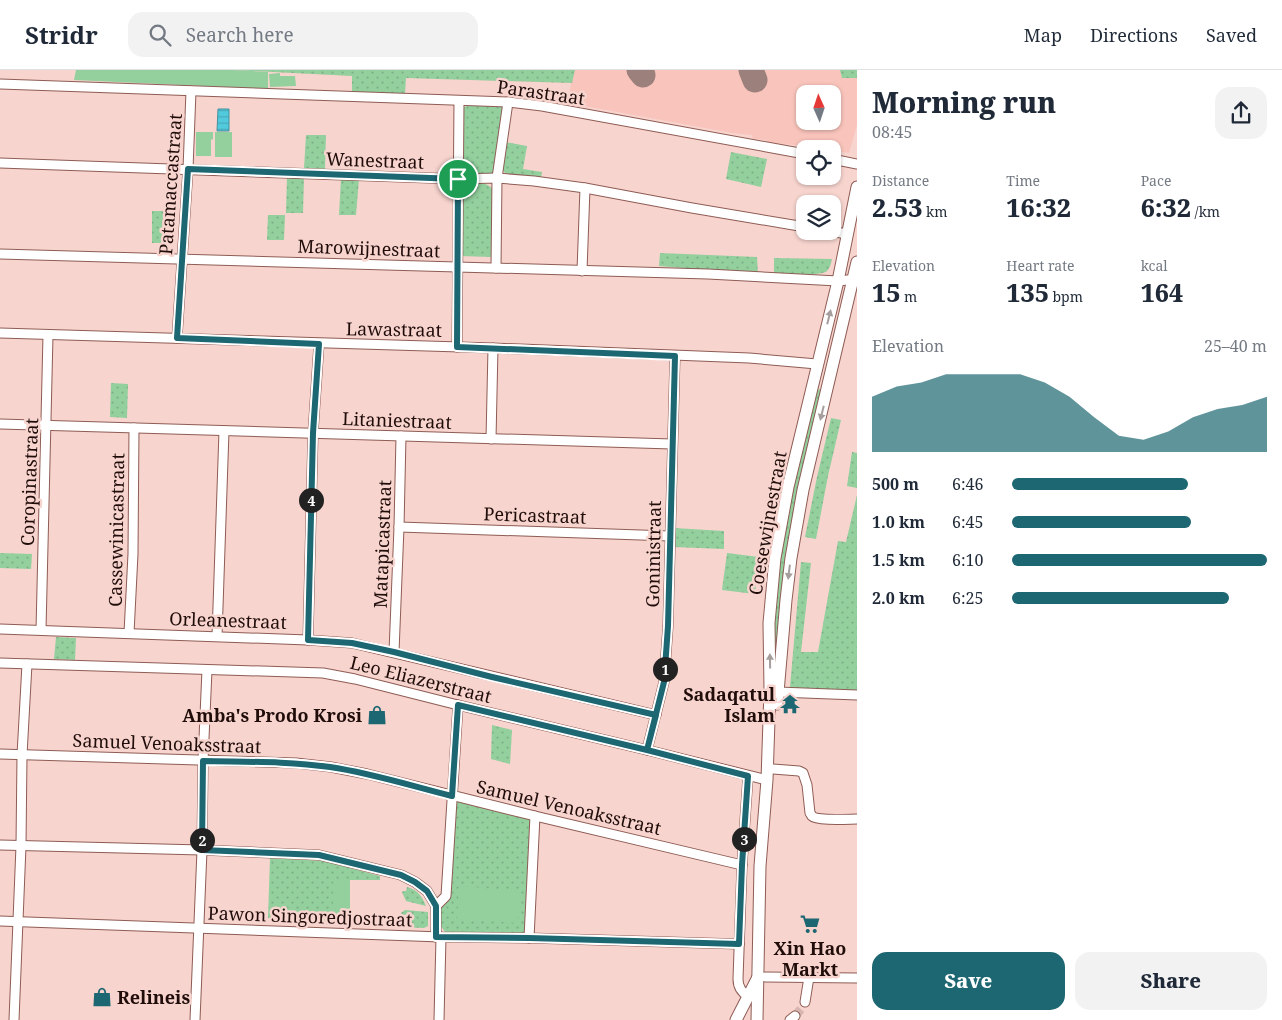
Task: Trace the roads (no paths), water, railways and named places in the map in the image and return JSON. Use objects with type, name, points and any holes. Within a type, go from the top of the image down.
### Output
[{"type":"main road","name":"Coesewijnestraat","points":[[765,1020],[761,977],[760,866],[767,780],[770,690],[769,623],[775,558],[788,487],[838,281],[857,187]]},
{"type":"main road","name":"Coesewijnestraat","points":[[757,1020],[778,692],[789,574],[803,490],[855,279],[857,262]]},
{"type":"main road","points":[[736,1020],[748,996],[761,977]]},
{"type":"street","name":"Parastraat","points":[[0,84],[508,102],[542,106],[796,152]]},
{"type":"street","name":"Patamaccastraat","points":[[177,338],[192,92]]},
{"type":"street","points":[[457,347],[459,101]]},
{"type":"street","points":[[496,268],[498,178],[508,102]]},
{"type":"street","points":[[841,161],[857,164]]},
{"type":"street","name":"Wanestraat","points":[[0,163],[458,179],[498,178],[585,188],[796,225]]},
{"type":"street","points":[[582,271],[585,188]]},
{"type":"street","points":[[841,233],[847,234]]},
{"type":"street","name":"Marowijnestraat","points":[[0,254],[708,274],[838,281],[855,279]]},
{"type":"street","name":"Lawastraat","points":[[0,334],[493,348],[749,358],[818,364]]},
{"type":"street","name":"Coropinastraat","points":[[41,630],[48,335]]},
{"type":"street","points":[[308,640],[313,433],[319,344]]},
{"type":"street","points":[[491,439],[493,348]]},
{"type":"street","name":"Goninistraat","points":[[647,750],[664,682],[668,626],[675,356]]},
{"type":"street","name":"Litaniestraat","points":[[0,424],[672,444]]},
{"type":"street","name":"Cassewinicastraat","points":[[129,633],[134,554],[134,428]]},
{"type":"street","points":[[217,636],[224,431]]},
{"type":"street","name":"Matapicastraat","points":[[394,652],[401,436]]},
{"type":"street","name":"Pericastraat","points":[[399,527],[670,536]]},
{"type":"street","name":"Orleanestraat","points":[[0,628],[352,643],[656,715]]},
{"type":"street","name":"Leo Eliazerstraat","points":[[0,663],[323,673],[355,678],[767,780]]},
{"type":"street","points":[[14,1020],[21,846],[22,755],[27,664]]},
{"type":"street","points":[[194,1020],[202,850],[207,670]]},
{"type":"street","points":[[778,692],[857,695]]},
{"type":"street","points":[[436,906],[446,896],[458,705]]},
{"type":"street","name":"Samuel Venoaksstraat","points":[[0,754],[296,763],[331,767],[367,774],[742,865]]},
{"type":"street","points":[[773,769],[803,773],[812,816],[816,818],[857,819]]},
{"type":"street","points":[[748,776],[742,865],[738,985],[743,993],[748,996]]},
{"type":"street","points":[[529,938],[535,816]]},
{"type":"street","points":[[0,845],[319,855],[401,875],[427,891],[436,906],[439,937],[439,1020]]},
{"type":"street","name":"Pawon Singoredjostraat","points":[[0,921],[439,937],[739,944]]},
{"type":"street","points":[[761,977],[857,978]]},
{"type":"street","points":[[805,1002],[809,977]]},
{"type":"water","points":[[218,109],[229,109],[229,131],[217,131]]},
{"type":"tunnel","points":[[795,1016],[805,1002]]},
{"type":"place","name":"Sadaqatul Islam","points":[[790,704]]},
{"type":"place","name":"Amba's Prodo Krosi","points":[[377,715]]},
{"type":"place","name":"Xin Hao Markt","points":[[810,924]]},
{"type":"place","name":"Relineis","points":[[102,997]]}]
